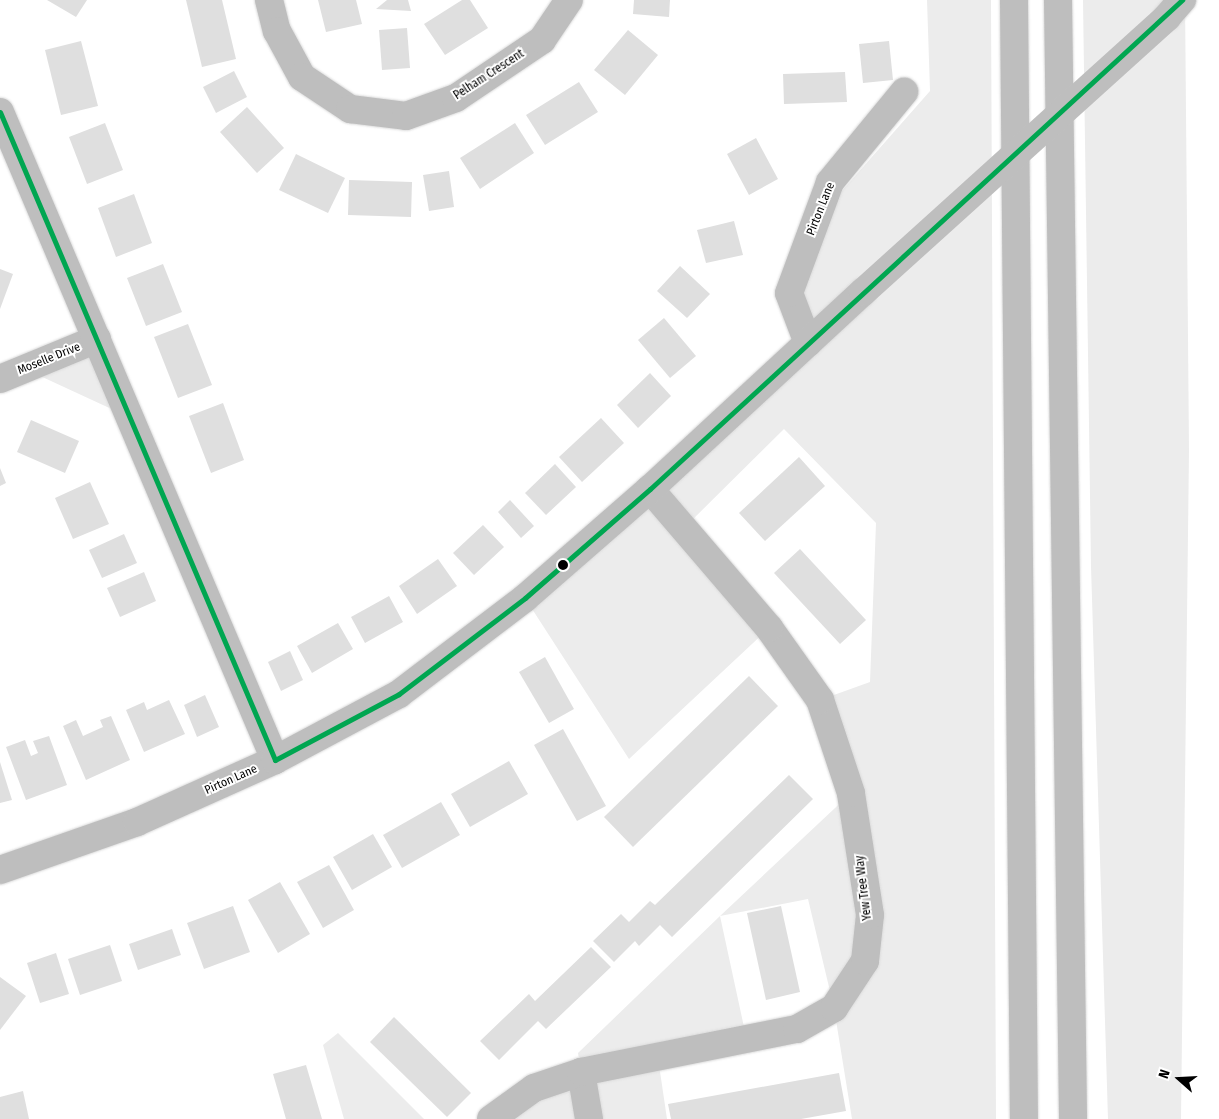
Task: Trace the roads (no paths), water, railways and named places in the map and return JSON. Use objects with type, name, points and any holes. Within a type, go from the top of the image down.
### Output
[{"type":"main road","name":"Pelham Crescent","points":[[269,0],[277,31],[302,77],[350,109],[406,116],[456,98],[542,40],[569,0]]},
{"type":"main road","points":[[1014,0],[1024,1119]]},
{"type":"main road","points":[[1058,0],[1073,1119]]},
{"type":"main road","name":"Pirton Lane","points":[[0,870],[137,822],[275,760],[399,694],[525,598],[650,489],[863,292],[1175,9]]},
{"type":"main road","name":"Pirton Lane","points":[[808,343],[789,293],[830,182],[904,92]]},
{"type":"main road","points":[[0,112],[275,760]]},
{"type":"main road","name":"Moselle Drive","points":[[0,379],[97,339]]},
{"type":"main road","name":"Yew Tree Way","points":[[492,1119],[534,1088],[581,1072],[797,1029],[834,1008],[865,961],[870,915],[851,793],[820,700],[769,628],[650,489]]},
{"type":"main road","points":[[581,1072],[589,1119]]}]
